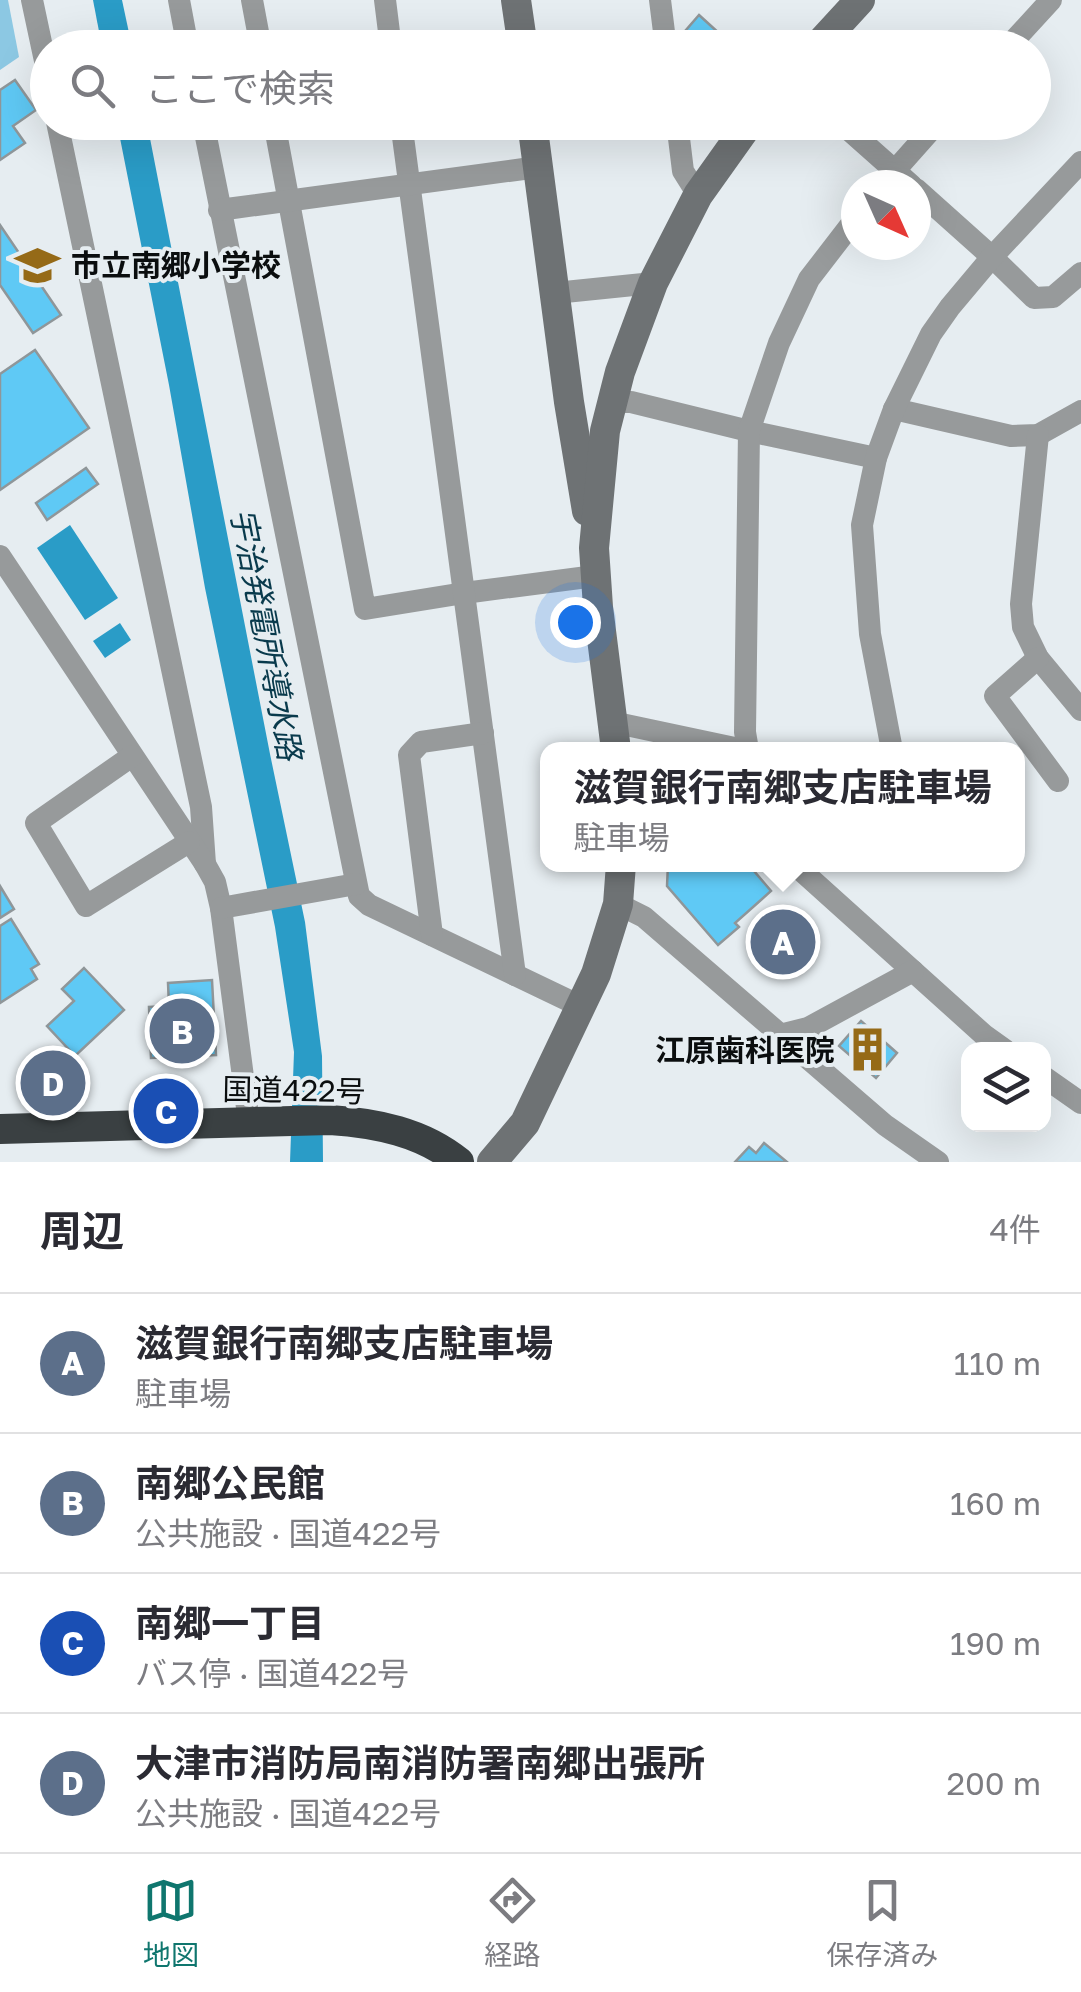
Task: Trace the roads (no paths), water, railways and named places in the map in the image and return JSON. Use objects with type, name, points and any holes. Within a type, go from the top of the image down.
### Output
[{"type":"highway","name":"国道422号","points":[[0,1129],[362,1122],[441,1148],[459,1162]]},
{"type":"street","points":[[32,0],[38,30]]},
{"type":"street","points":[[180,0],[185,30]]},
{"type":"street","points":[[252,0],[258,30]]},
{"type":"street","points":[[385,0],[389,30]]},
{"type":"street","points":[[516,0],[520,30]]},
{"type":"street","points":[[832,30],[860,0]]},
{"type":"street","points":[[1024,30],[1051,0]]},
{"type":"street","points":[[62,140],[202,807],[205,864]]},
{"type":"street","points":[[206,140],[359,896],[369,905],[580,1006]]},
{"type":"street","points":[[277,140],[365,609],[464,593],[595,562]]},
{"type":"street","points":[[403,140],[515,975]]},
{"type":"street","points":[[534,140],[578,469],[595,562],[614,736],[671,742]]},
{"type":"street","points":[[680,140],[684,171],[698,195]]},
{"type":"street","points":[[595,562],[603,449],[612,402],[632,338],[653,283],[698,195],[737,140]]},
{"type":"street","points":[[858,140],[889,170]]},
{"type":"street","points":[[908,170],[927,140]]},
{"type":"street","points":[[890,742],[870,634],[862,525],[876,458],[894,408],[931,334],[992,257],[1081,162]]},
{"type":"street","points":[[219,210],[538,168]]},
{"type":"street","points":[[931,207],[1034,298],[1053,298],[1081,273]]},
{"type":"street","points":[[746,742],[749,431],[778,343],[809,279],[841,237]]},
{"type":"street","points":[[554,293],[653,283]]},
{"type":"street","points":[[569,402],[598,408],[612,402],[632,402],[876,458]]},
{"type":"street","points":[[894,408],[1011,436],[1038,435],[1081,411]]},
{"type":"street","points":[[1038,435],[1021,604],[1023,627],[1038,658],[1081,710]]},
{"type":"street","points":[[0,556],[232,906],[249,1123]]},
{"type":"street","points":[[1038,658],[995,696],[1058,782]]},
{"type":"street","points":[[432,935],[408,756],[421,742],[482,732]]},
{"type":"street","points":[[132,756],[36,823],[86,906],[188,842]]},
{"type":"street","points":[[492,1162],[526,1122],[596,974],[618,904],[620,872]]},
{"type":"street","points":[[803,872],[994,1042]]},
{"type":"street","points":[[232,906],[356,884]]},
{"type":"street","points":[[618,904],[644,917],[885,1125],[938,1162]]},
{"type":"street","points":[[780,1035],[808,1028],[913,971]]},
{"type":"street","points":[[1051,1082],[1081,1103]]},
{"type":"place","name":"市立南郷小学校","points":[[38,265]]},
{"type":"place","name":"滋賀銀行南郷支店駐車場","points":[[783,942]]},
{"type":"place","name":"南郷公民館","points":[[182,1031]]},
{"type":"place","name":"江原歯科医院","points":[[868,1050]]},
{"type":"place","name":"大津市消防局南消防署南郷出張所","points":[[53,1083]]},
{"type":"place","name":"南郷一丁目","points":[[166,1111]]},
{"type":"water label","name":"宇治発電所導水路","points":[[267,634]]}]
